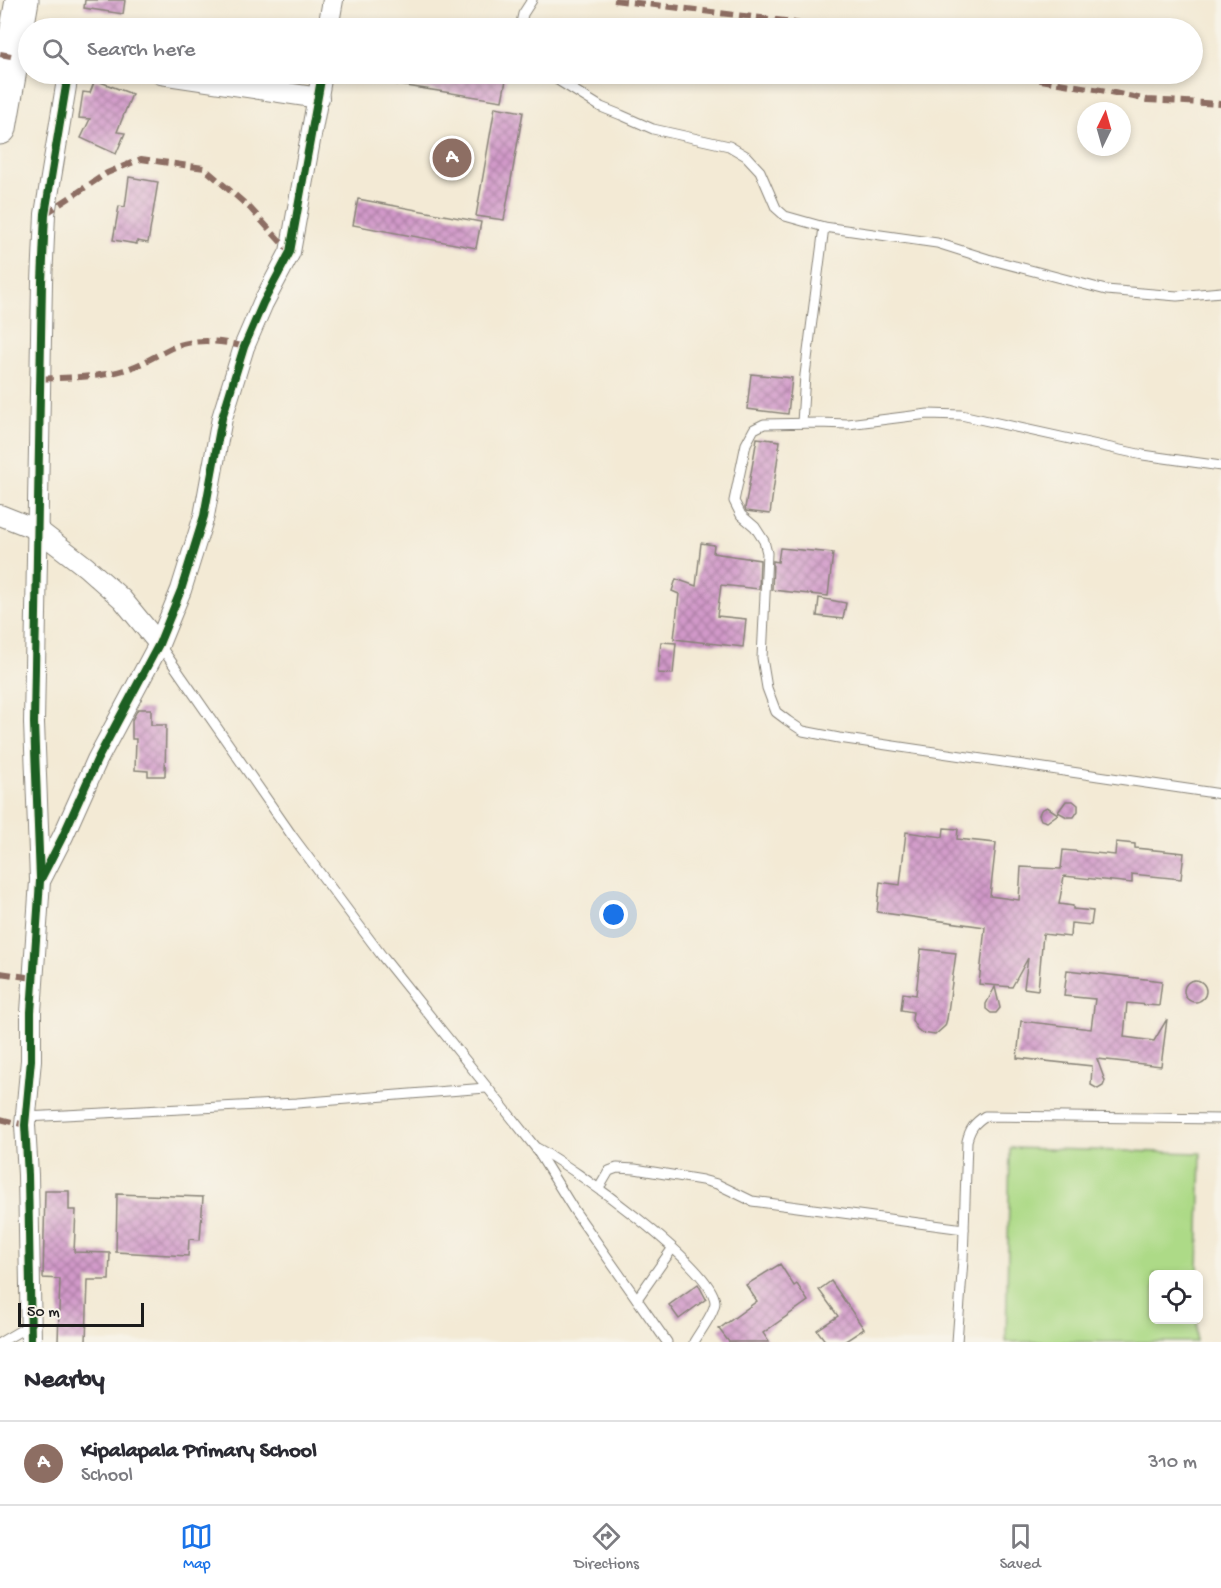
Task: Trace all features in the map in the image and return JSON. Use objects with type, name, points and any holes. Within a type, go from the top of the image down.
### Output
[{"type":"highway","points":[[21,18],[22,0]]},
{"type":"highway","points":[[0,127],[18,64]]},
{"type":"street","points":[[330,18],[333,0]]},
{"type":"street","points":[[31,1334],[26,1117],[30,1070],[30,1011],[40,881],[34,723],[45,213],[66,84]]},
{"type":"street","points":[[227,84],[319,98]]},
{"type":"street","points":[[40,881],[97,760],[159,644],[181,590],[204,516],[222,418],[244,347],[263,303],[290,252],[321,84]]},
{"type":"street","points":[[0,515],[38,530],[86,567],[122,599],[159,644]]},
{"type":"lane","points":[[522,18],[532,0]]},
{"type":"lane","points":[[565,84],[601,106],[642,124],[681,136],[729,146],[746,156],[760,171],[776,208],[785,216],[824,227],[937,243],[1106,290],[1177,296],[1221,292]]},
{"type":"lane","points":[[802,423],[809,340],[824,227]]},
{"type":"lane","points":[[1221,466],[1143,455],[961,415],[928,414],[848,424],[764,424],[754,429],[746,444],[734,501],[741,515],[764,541],[767,553],[762,658],[767,688],[776,712],[804,731],[838,738],[1221,794]]},
{"type":"lane","points":[[159,644],[293,837],[382,956],[535,1147],[574,1210],[667,1342]]},
{"type":"lane","points":[[26,1117],[297,1103],[486,1088]]},
{"type":"lane","points":[[957,1342],[967,1141],[970,1129],[985,1116],[1221,1119]]},
{"type":"lane","points":[[535,1147],[599,1188],[691,1264],[706,1282],[715,1305],[694,1342]]},
{"type":"lane","points":[[599,1188],[609,1171],[617,1168],[635,1169],[717,1184],[752,1201],[964,1229]]},
{"type":"lane","points":[[637,1299],[672,1249]]},
{"type":"lane","points":[[1,1342],[31,1334]]},
{"type":"green space","points":[[1010,1148],[1201,1153],[1198,1270],[1149,1270],[1149,1324],[1197,1324],[1196,1342],[1006,1342]]},
{"type":"building","points":[[85,0],[125,0],[123,14],[84,8]]},
{"type":"building","points":[[93,84],[106,84],[132,94],[117,132],[125,133],[116,154],[81,138],[90,119],[79,118],[83,92],[90,93]]},
{"type":"building","points":[[394,84],[505,84],[502,101]]},
{"type":"building","points":[[495,107],[523,112],[504,220],[476,216]]},
{"type":"building","points":[[129,177],[158,182],[148,243],[137,241],[137,244],[113,240],[119,206],[125,207]]},
{"type":"building","points":[[358,199],[481,222],[476,248],[353,225]]},
{"type":"building","points":[[751,374],[792,378],[788,414],[747,409]]},
{"type":"building","points":[[757,438],[780,441],[770,514],[746,511],[745,508]]},
{"type":"building","points":[[701,543],[714,545],[713,553],[760,560],[759,589],[721,585],[717,616],[746,619],[743,647],[674,639],[679,594],[672,591],[676,579],[696,586]]},
{"type":"building","points":[[780,548],[833,553],[828,596],[772,590],[773,561],[778,562]]},
{"type":"building","points":[[819,598],[846,603],[843,619],[817,616]]},
{"type":"building","points":[[661,642],[676,643],[673,674],[658,673]]},
{"type":"building","points":[[138,709],[151,709],[151,725],[166,725],[165,776],[148,776],[148,771],[135,770],[136,739],[132,739],[132,720]]},
{"type":"building","points":[[1066,801],[1073,801],[1078,805],[1078,811],[1074,817],[1067,817],[1058,812]]},
{"type":"building","points":[[1047,807],[1058,814],[1047,822],[1041,820],[1039,815],[1041,810]]},
{"type":"building","points":[[944,828],[958,829],[957,839],[996,843],[990,896],[1019,900],[1021,867],[1061,869],[1063,850],[1115,855],[1116,842],[1135,844],[1135,848],[1184,853],[1181,879],[1132,874],[1132,883],[1064,876],[1059,904],[1073,906],[1073,909],[1093,911],[1091,925],[1071,923],[1070,937],[1043,934],[1038,990],[1024,988],[1028,958],[1012,987],[979,984],[985,927],[877,912],[880,882],[900,885],[906,832],[943,837]]},
{"type":"building","points":[[921,949],[956,953],[947,1019],[945,1026],[935,1035],[922,1033],[912,1020],[913,1012],[901,1010],[903,993],[916,995]]},
{"type":"building","points":[[1067,970],[1162,981],[1159,1006],[1127,1003],[1124,1037],[1154,1041],[1167,1019],[1161,1066],[1097,1059],[1105,1081],[1098,1089],[1091,1085],[1092,1066],[1017,1058],[1021,1021],[1091,1029],[1095,999],[1064,996]]},
{"type":"building","points":[[1195,980],[1203,983],[1206,991],[1203,999],[1195,1002],[1187,999],[1184,991],[1187,983]]},
{"type":"building","points":[[995,987],[1000,1008],[996,1013],[991,1013],[986,1009],[986,1004]]},
{"type":"building","points":[[45,1191],[69,1191],[69,1210],[76,1210],[74,1252],[110,1253],[109,1280],[88,1280],[86,1342],[58,1342],[60,1279],[43,1278]]},
{"type":"building","points":[[117,1194],[203,1197],[200,1240],[189,1239],[188,1256],[116,1252]]},
{"type":"building","points":[[780,1264],[794,1286],[797,1284],[808,1301],[763,1333],[769,1342],[729,1342],[719,1329],[757,1301],[746,1285]]},
{"type":"building","points":[[831,1281],[864,1329],[844,1342],[826,1342],[817,1330],[838,1316],[819,1290]]},
{"type":"building","points":[[698,1284],[706,1299],[679,1319],[669,1305]]},
{"type":"marked path","points":[[614,0],[761,18]]},
{"type":"marked path","points":[[0,54],[11,56]]},
{"type":"marked path","points":[[1065,84],[1147,100],[1221,104]]},
{"type":"marked path","points":[[45,214],[107,173],[141,159],[204,168],[250,208],[290,252]]},
{"type":"marked path","points":[[41,379],[114,373],[136,366],[171,348],[198,341],[244,347]]},
{"type":"marked path","points":[[0,973],[33,978]]},
{"type":"marked path","points":[[0,1119],[25,1125]]},
{"type":"cycle path","points":[[40,878],[34,723],[42,282],[45,214],[66,84]]},
{"type":"cycle path","points":[[31,1342],[25,1125],[31,1060],[31,1012],[40,881],[97,760],[159,644],[181,590],[204,516],[222,418],[244,347],[263,303],[290,252],[320,84]]},
{"type":"place","name":"Kipalapala Primary School","points":[[452,158]]}]
